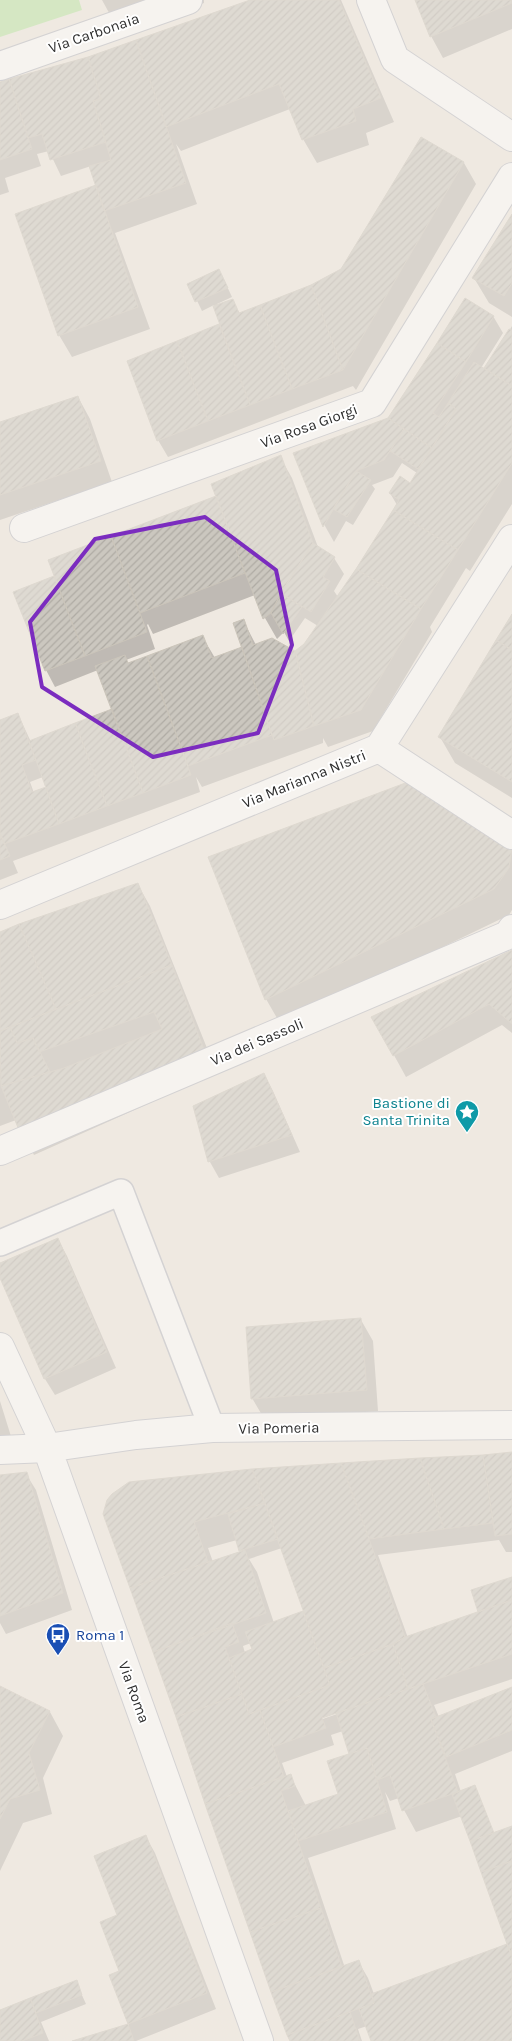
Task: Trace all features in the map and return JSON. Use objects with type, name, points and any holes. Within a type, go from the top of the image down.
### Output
[{"type":"street","name":"Via Carbonaia","points":[[0,66],[188,0]]},
{"type":"street","points":[[371,0],[395,59],[512,137]]},
{"type":"street","name":"Via Rosa Giorgi","points":[[24,528],[372,403],[512,177]]},
{"type":"street","name":"Via Marianna Nistri","points":[[0,904],[379,748],[512,539]]},
{"type":"street","points":[[379,748],[512,835]]},
{"type":"street","name":"Via dei Sassoli","points":[[0,1152],[508,935],[512,929]]},
{"type":"street","name":"Via Roma","points":[[0,1347],[47,1448],[259,2041]]},
{"type":"street","name":"Via Pomeria","points":[[0,1450],[47,1448],[136,1434],[212,1428],[512,1425]]},
{"type":"lane","points":[[0,1243],[122,1192],[212,1428]]},
{"type":"highlighted area","points":[[205,517],[276,570],[292,645],[258,733],[153,757],[42,687],[30,622],[95,539]]},
{"type":"green space","points":[[0,0],[79,0],[82,10],[0,37]]},
{"type":"building","points":[[250,0],[339,0],[381,98],[353,109],[356,121],[302,140],[279,84],[166,127],[136,40]]},
{"type":"building","points":[[415,0],[512,0],[512,3],[430,37]]},
{"type":"building","points":[[136,40],[186,183],[104,211],[89,166],[111,160],[93,101],[101,99],[88,57]]},
{"type":"building","points":[[88,57],[101,99],[93,101],[106,142],[50,160],[42,134],[28,138],[9,79]]},
{"type":"building","points":[[9,79],[32,149],[0,160],[0,82]]},
{"type":"building","points":[[421,137],[464,162],[343,370],[311,285],[341,269]]},
{"type":"building","points":[[96,185],[138,307],[58,336],[15,214]]},
{"type":"building","points":[[512,214],[512,283],[504,296],[472,278]]},
{"type":"building","points":[[219,269],[228,288],[195,302],[187,284]]},
{"type":"building","points":[[311,285],[343,370],[292,389],[260,305]]},
{"type":"building","points":[[465,298],[494,316],[466,362],[437,343]]},
{"type":"building","points":[[233,299],[239,313],[260,305],[292,389],[250,405],[213,306]]},
{"type":"building","points":[[219,324],[250,405],[208,421],[177,341]]},
{"type":"building","points":[[509,329],[512,330],[512,386],[484,368]]},
{"type":"building","points":[[177,341],[208,421],[157,441],[127,361]]},
{"type":"building","points":[[437,343],[466,362],[433,413],[439,417],[448,403],[456,409],[432,448],[388,418]]},
{"type":"building","points":[[474,362],[512,386],[512,463],[458,550],[393,510],[399,500],[389,493],[400,476],[410,483],[456,409],[448,403]]},
{"type":"building","points":[[78,396],[101,461],[0,495],[0,422]]},
{"type":"building","points":[[388,418],[404,429],[384,460],[356,471],[323,527],[293,453]]},
{"type":"building","points":[[404,429],[432,448],[418,469],[390,451]]},
{"type":"building","points":[[281,455],[313,543],[281,593],[271,613],[263,619],[211,484]]},
{"type":"building","points":[[356,471],[371,480],[347,517],[333,509]]},
{"type":"building","points":[[216,496],[245,573],[140,613],[111,536]]},
{"type":"building","points":[[393,510],[458,550],[421,609],[356,569]]},
{"type":"building","points":[[111,536],[147,632],[85,656],[48,560]]},
{"type":"building","points":[[313,543],[335,557],[323,577],[330,581],[311,612],[281,593]]},
{"type":"building","points":[[356,569],[421,609],[361,710],[314,726],[295,651],[304,644]]},
{"type":"building","points":[[54,576],[85,656],[45,671],[13,592]]},
{"type":"building","points":[[281,593],[302,607],[283,634],[271,613]]},
{"type":"building","points":[[512,614],[512,650],[496,640]]},
{"type":"building","points":[[244,619],[253,645],[272,638],[295,651],[314,726],[274,740],[233,623]]},
{"type":"building","points":[[203,635],[212,658],[242,647],[272,735],[188,766],[147,656]]},
{"type":"building","points":[[496,640],[512,650],[512,782],[438,737]]},
{"type":"building","points":[[125,655],[128,663],[147,656],[191,775],[143,793],[95,666]]},
{"type":"building","points":[[112,709],[143,793],[107,806],[75,723]]},
{"type":"building","points":[[18,713],[36,760],[22,765],[32,792],[46,787],[59,824],[4,844],[0,833],[0,720]]},
{"type":"building","points":[[75,723],[107,806],[59,824],[29,741]]},
{"type":"building","points":[[408,782],[512,847],[509,868],[494,889],[265,1000],[208,857]]},
{"type":"building","points":[[0,833],[10,856],[0,860]]},
{"type":"building","points":[[138,883],[172,965],[56,1009],[19,924]]},
{"type":"building","points":[[19,924],[56,1009],[0,1031],[0,932]]},
{"type":"building","points":[[512,950],[512,1024],[489,1004],[393,1056],[371,1017]]},
{"type":"building","points":[[172,965],[205,1052],[21,1135],[1,1086],[64,1068],[162,1029],[154,1012],[39,1052],[33,1038],[17,1043],[10,1027]]},
{"type":"building","points":[[10,1027],[17,1043],[33,1038],[50,1072],[1,1086],[0,1031]]},
{"type":"building","points":[[264,1073],[292,1135],[208,1162],[193,1106]]},
{"type":"building","points":[[58,1238],[107,1352],[44,1379],[0,1278],[0,1263]]},
{"type":"building","points":[[361,1318],[367,1390],[251,1399],[246,1327]]},
{"type":"building","points":[[512,1452],[512,1534],[495,1536],[483,1455]]},
{"type":"building","points":[[483,1455],[493,1523],[444,1529],[420,1458]]},
{"type":"building","points":[[420,1458],[444,1529],[369,1539],[341,1463]]},
{"type":"building","points":[[341,1463],[405,1637],[393,1644],[324,1668],[252,1469]]},
{"type":"building","points":[[252,1469],[265,1503],[194,1522],[208,1562],[130,1588],[103,1514],[107,1500],[112,1494],[129,1482]]},
{"type":"building","points":[[27,1472],[63,1593],[0,1616],[0,1475]]},
{"type":"building","points":[[265,1503],[278,1539],[239,1551],[228,1514]]},
{"type":"building","points":[[245,1550],[266,1613],[153,1652],[130,1588]]},
{"type":"building","points":[[512,1577],[512,1600],[478,1612],[471,1590]]},
{"type":"building","points":[[512,1600],[512,1654],[408,1689],[393,1644],[405,1637]]},
{"type":"building","points":[[303,1611],[330,1685],[249,1714],[229,1658],[252,1649],[245,1632]]},
{"type":"building","points":[[232,1623],[239,1642],[225,1647],[242,1694],[176,1717],[153,1652]]},
{"type":"building","points":[[393,1644],[408,1689],[322,1718],[326,1728],[273,1747],[260,1710],[330,1685],[324,1668]]},
{"type":"building","points":[[423,1684],[436,1717],[431,1719],[458,1792],[402,1811],[390,1775],[377,1780],[367,1748],[349,1754],[336,1713]]},
{"type":"building","points":[[0,1686],[50,1711],[29,1753],[40,1790],[10,1799],[0,1819]]},
{"type":"building","points":[[512,1687],[512,1730],[446,1757],[431,1719]]},
{"type":"building","points":[[242,1694],[249,1714],[260,1710],[284,1777],[205,1804],[176,1717]]},
{"type":"building","points":[[367,1748],[387,1812],[298,1841],[288,1811],[338,1794],[327,1761]]},
{"type":"building","points":[[291,1774],[295,1786],[281,1791],[321,1908],[250,1932],[205,1804]]},
{"type":"building","points":[[475,1785],[494,1833],[470,1841],[452,1794]]},
{"type":"building","points":[[512,1826],[512,1861],[481,1872],[470,1841]]},
{"type":"building","points":[[146,1835],[207,1993],[128,2024],[109,1975],[119,1971],[100,1922],[117,1915],[94,1856]]},
{"type":"building","points":[[512,1861],[512,1955],[511,1955],[481,1872]]},
{"type":"building","points":[[321,1908],[342,1967],[271,1992],[250,1932]]},
{"type":"building","points":[[507,1944],[512,1955],[512,2041],[371,2041],[359,2009],[374,2003],[371,1994]]},
{"type":"building","points":[[359,1960],[374,2003],[287,2035],[271,1992]]},
{"type":"building","points":[[77,1980],[82,1995],[36,2013],[30,1998]]},
{"type":"building","points":[[30,1998],[43,2033],[22,2041],[0,2041],[0,2010]]},
{"type":"building","points":[[350,2012],[360,2041],[290,2041],[287,2035]]},
{"type":"building","points":[[128,2024],[134,2041],[72,2041]]},
{"type":"place","name":"Bastione di Santa Trinita","points":[[467,1133]]},
{"type":"place","name":"Roma 1","points":[[58,1656]]}]
